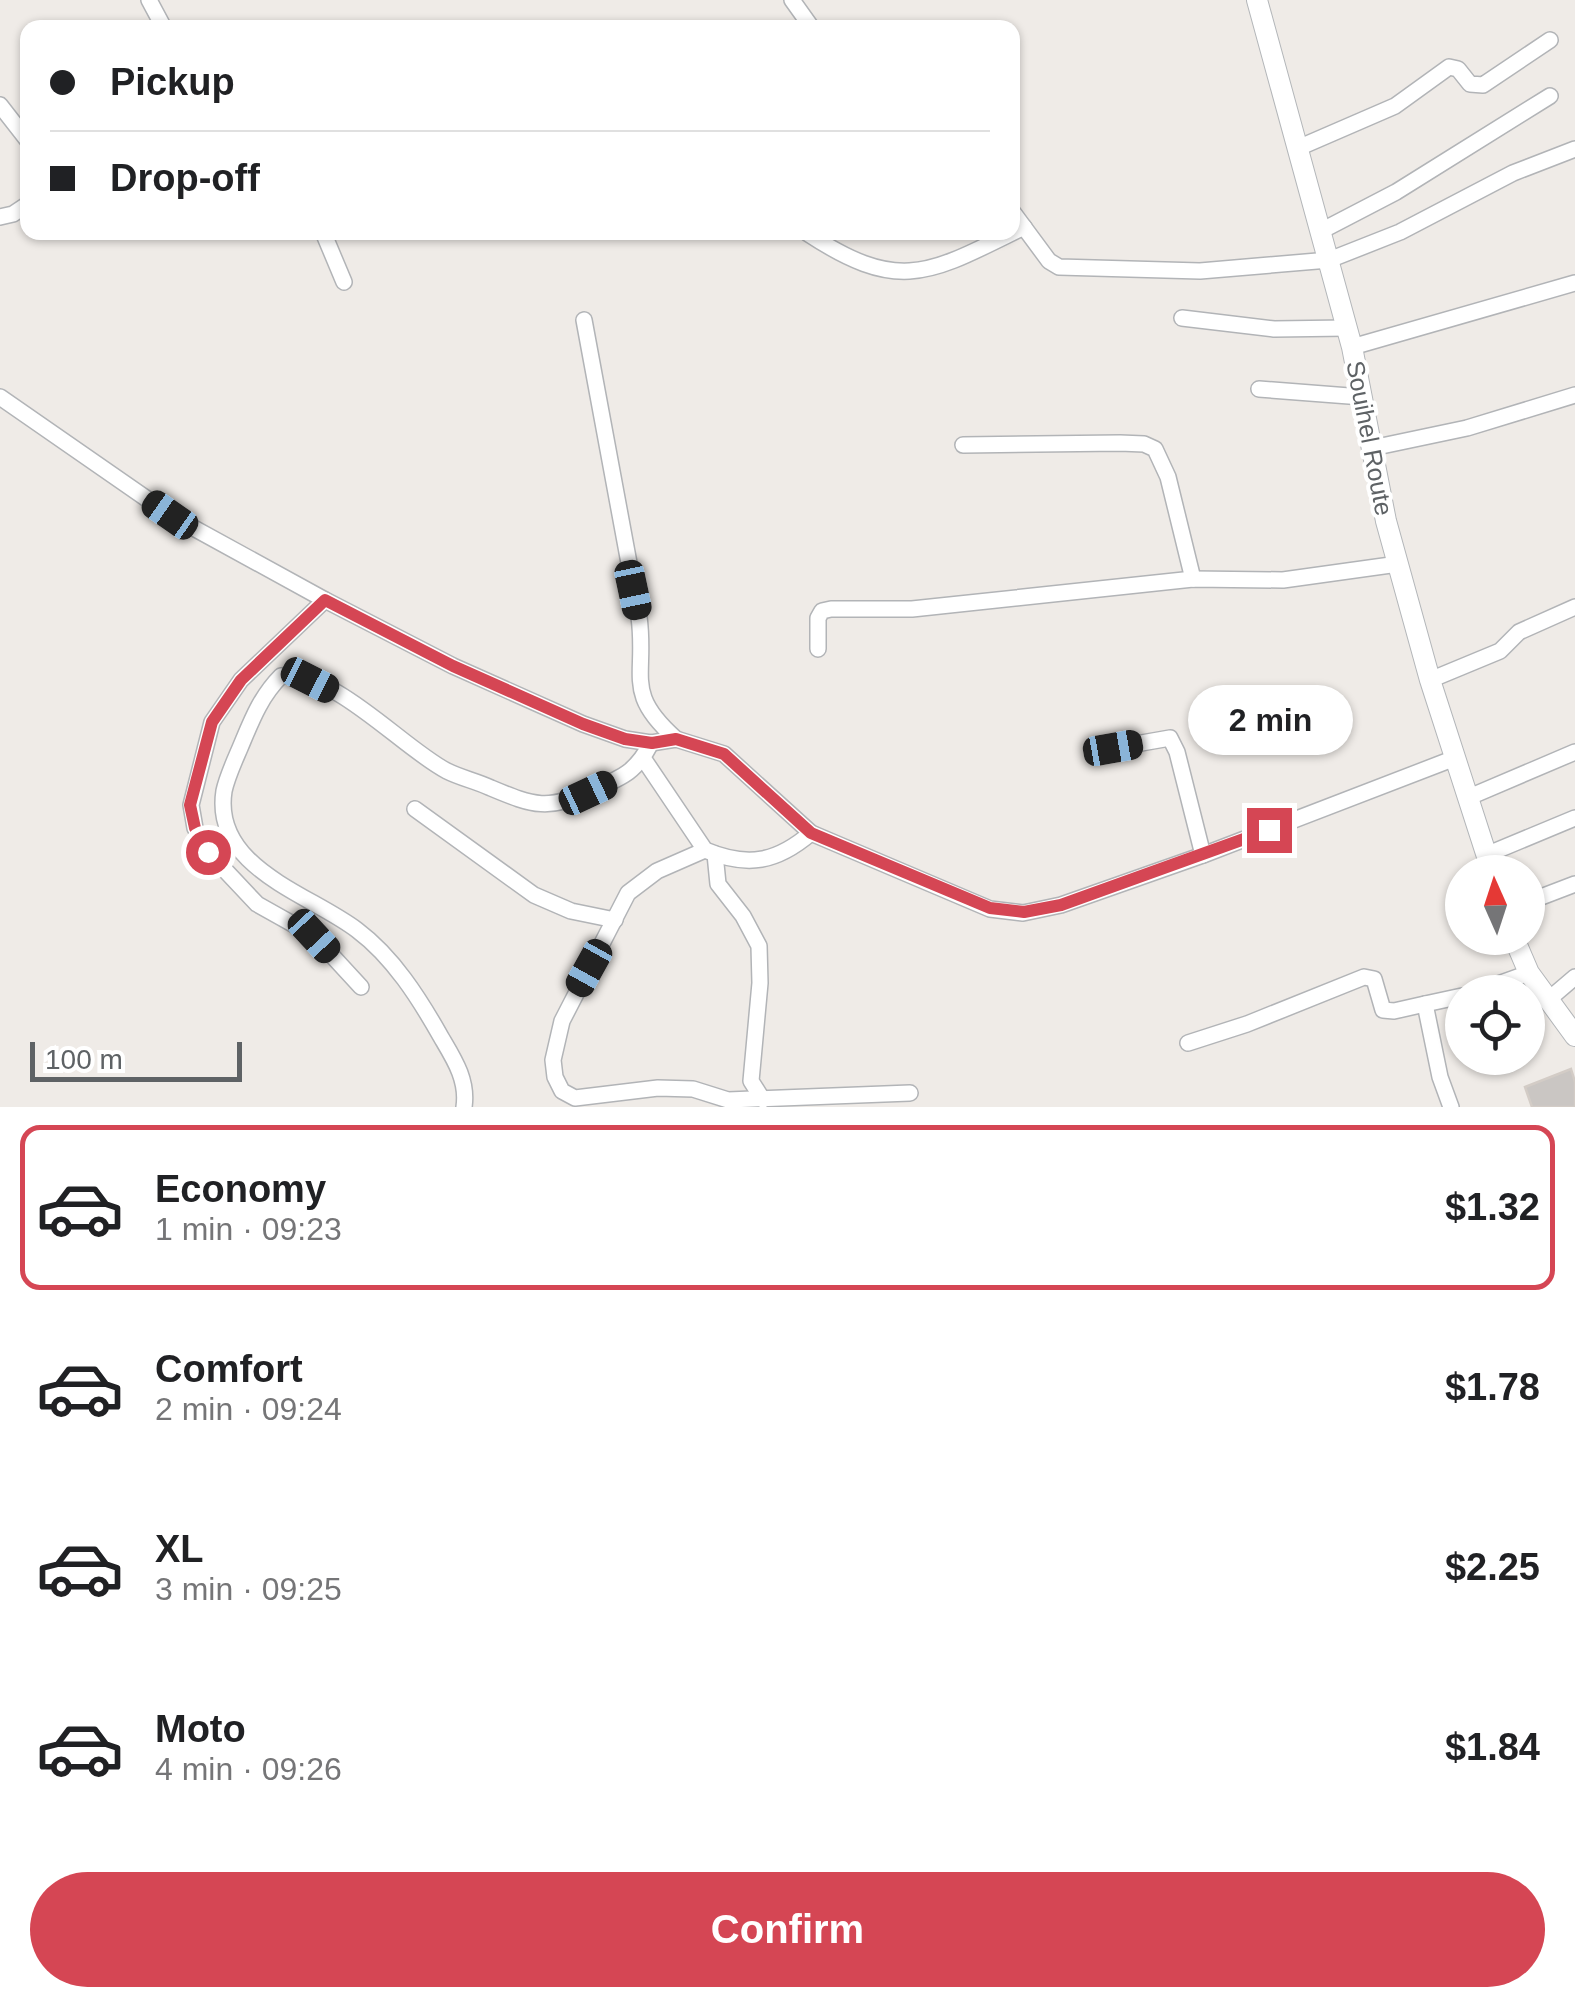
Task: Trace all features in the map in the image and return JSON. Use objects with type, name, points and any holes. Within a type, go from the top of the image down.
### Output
[{"type":"main road","name":"Souihel Route","points":[[1257,0],[1350,338],[1398,564],[1486,855]]},
{"type":"main road","points":[[1522,955],[1529,972],[1575,1036]]},
{"type":"street","points":[[1298,148],[1394,106],[1449,67],[1458,69],[1470,84],[1483,85],[1550,40]]},
{"type":"street","points":[[1320,231],[1396,192],[1550,96]]},
{"type":"street","points":[[0,105],[20,131]]},
{"type":"street","points":[[1020,222],[1049,261],[1069,268],[1200,271],[1329,260],[1400,232],[1513,173],[1575,149]]},
{"type":"street","points":[[1020,229],[1024,227]]},
{"type":"street","points":[[326,240],[344,282]]},
{"type":"street","points":[[818,240],[844,257],[871,268],[896,272],[921,271],[945,264],[996,240]]},
{"type":"street","points":[[1182,318],[1350,338],[1575,283]]},
{"type":"street","points":[[584,320],[639,617],[639,690],[653,719],[676,739],[724,754],[811,833],[990,908],[1024,912],[1061,905],[1203,855],[1455,758]]},
{"type":"street","points":[[1258,389],[1362,397]]},
{"type":"street","points":[[1372,448],[1467,428],[1575,395]]},
{"type":"street","points":[[0,397],[170,515],[325,600],[453,666],[648,750],[710,852],[718,884],[744,916],[759,946],[760,983],[751,1082],[763,1100]]},
{"type":"street","points":[[963,445],[1120,443],[1155,448],[1168,476],[1193,579]]},
{"type":"street","points":[[818,648],[818,618],[822,611],[831,609],[912,609],[1193,579],[1283,580],[1398,564]]},
{"type":"street","points":[[325,600],[241,680],[212,722],[190,805],[195,828],[208,852],[257,904],[314,936],[361,987]]},
{"type":"street","points":[[1430,680],[1500,651],[1518,632],[1575,607]]},
{"type":"street","points":[[464,1107],[466,1093],[456,1063],[428,1013],[384,954],[358,931],[261,870],[240,850],[227,827],[225,787],[261,700],[281,676],[310,680],[374,717],[446,770],[519,802],[560,803],[623,776],[639,766],[648,750],[676,739]]},
{"type":"street","points":[[1113,748],[1170,738],[1203,855]]},
{"type":"street","points":[[1467,798],[1575,752]]},
{"type":"street","points":[[415,809],[534,895],[571,911],[615,920]]},
{"type":"street","points":[[1506,855],[1575,818]]},
{"type":"street","points":[[811,833],[778,857],[748,859],[710,852],[642,880],[628,893],[562,1021],[553,1060],[555,1077],[562,1091],[575,1098],[658,1088],[693,1089],[728,1100],[910,1093]]},
{"type":"street","points":[[1545,895],[1575,884]]},
{"type":"street","points":[[1521,975],[1529,972]]},
{"type":"street","points":[[1188,1043],[1248,1024],[1364,976],[1374,979],[1383,1010],[1445,1000]]},
{"type":"street","points":[[1548,1000],[1575,978]]},
{"type":"street","points":[[1424,1004],[1451,1107]]},
{"type":"building","points":[[1571,1069],[1575,1107],[1532,1107],[1525,1087]]},
{"type":"route","points":[[208,852],[195,828],[190,805],[212,722],[241,680],[325,600],[453,666],[583,724],[625,739],[652,743],[676,739],[724,754],[811,833],[990,908],[1024,912],[1061,905],[1269,830]]}]
